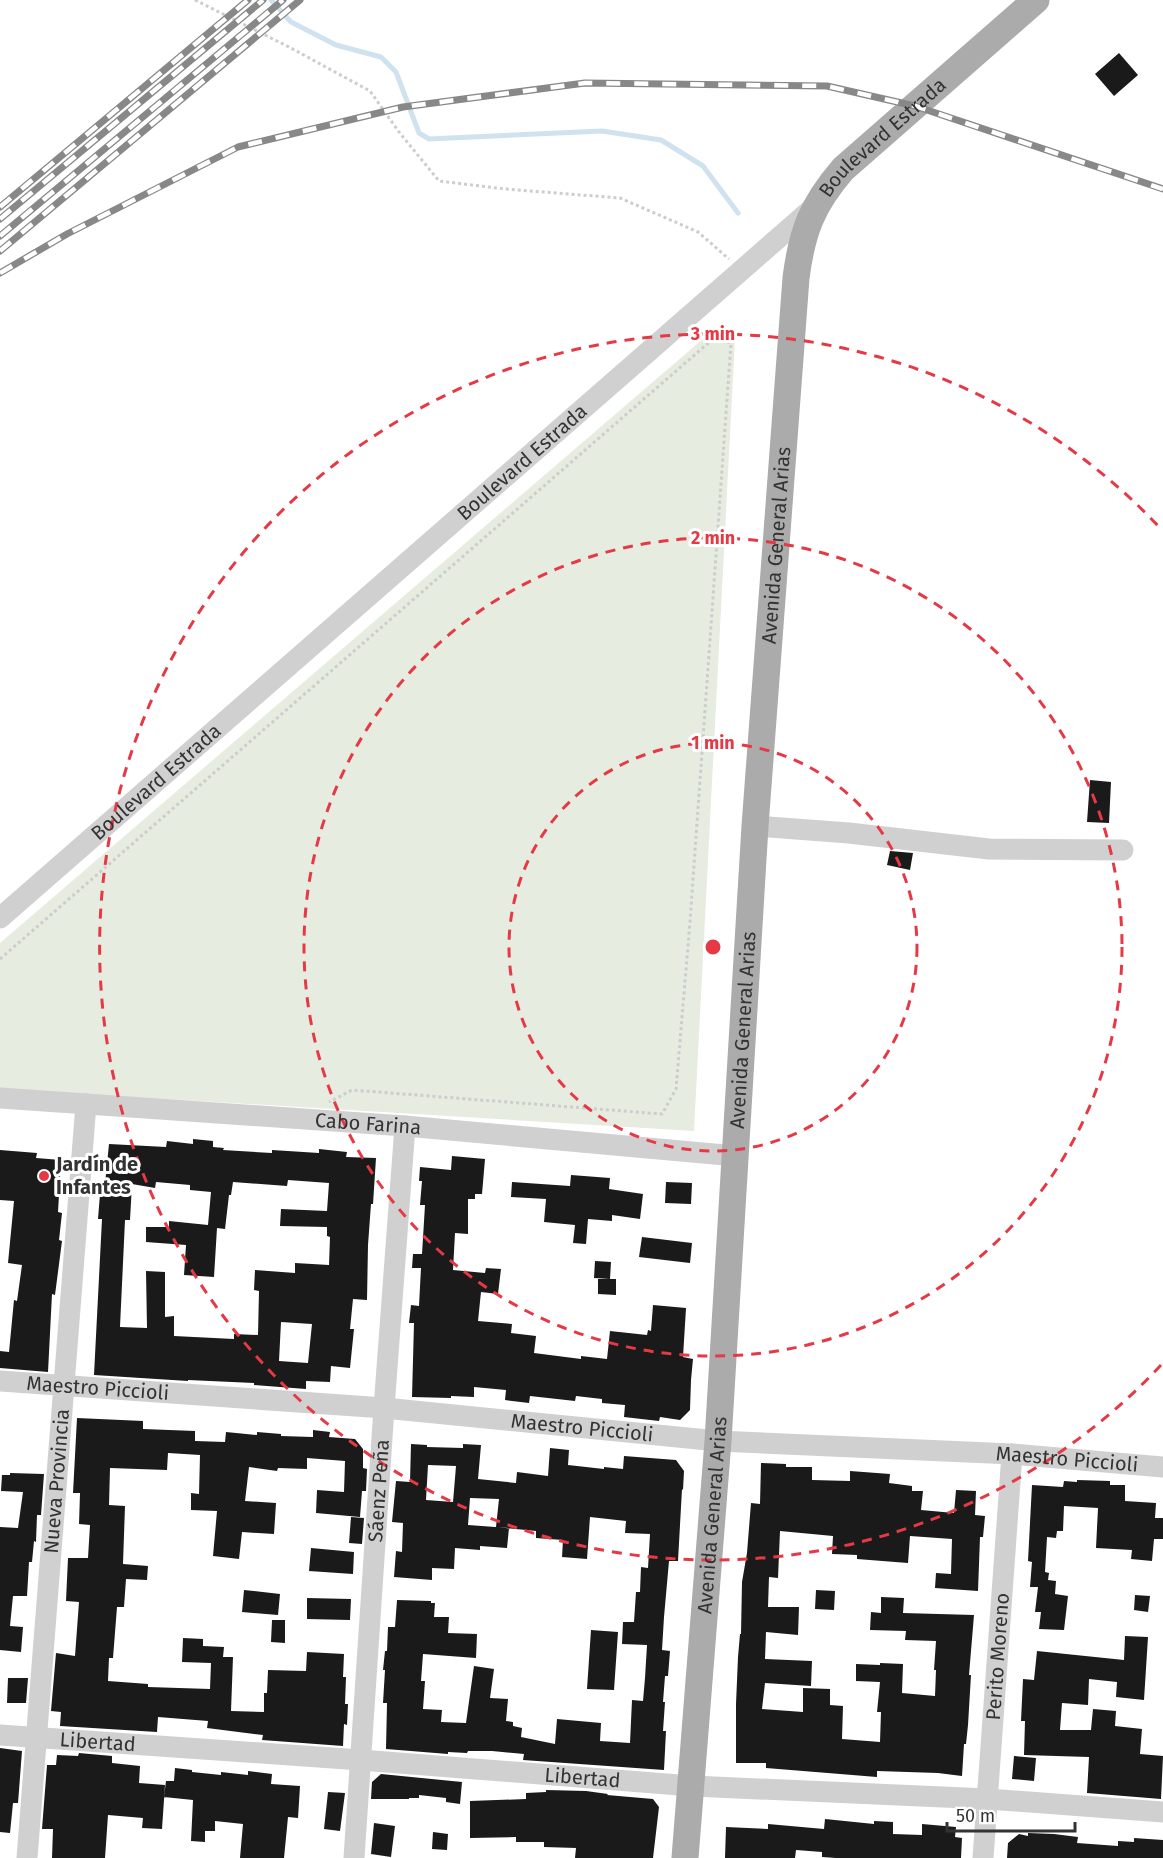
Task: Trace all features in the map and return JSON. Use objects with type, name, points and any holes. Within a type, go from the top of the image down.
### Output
[{"type":"main road","name":"Boulevard Estrada","points":[[816,206],[843,169],[1036,0]]},
{"type":"main road","name":"Avenida General Arias","points":[[685,1858],[718,1441],[755,826],[796,278],[799,252],[816,206]]},
{"type":"street","name":"Boulevard Estrada","points":[[0,918],[816,206]]},
{"type":"street","points":[[755,826],[849,833],[989,849],[1123,850]]},
{"type":"street","name":"Cabo Farina","points":[[0,1098],[405,1126],[736,1156]]},
{"type":"street","name":"Nueva Provincia","points":[[27,1858],[86,1104]]},
{"type":"street","name":"Sáenz Peña","points":[[354,1858],[405,1126]]},
{"type":"street","name":"Maestro Piccioli","points":[[0,1381],[384,1408],[718,1441],[1012,1454],[1163,1467]]},
{"type":"street","name":"Perito Moreno","points":[[983,1858],[1012,1454]]},
{"type":"street","name":"Libertad","points":[[0,1735],[692,1786],[988,1799],[1163,1812]]},
{"type":"path","points":[[195,0],[370,91],[399,132],[439,181],[620,198],[698,232],[742,270]]},
{"type":"path","points":[[0,959],[714,338],[731,344],[676,1089],[662,1114],[352,1090],[326,1104]]},
{"type":"shaded area","points":[[711,332],[735,338],[694,1131],[0,1089],[0,943]]},
{"type":"building","points":[[1119,53],[1138,75],[1114,96],[1095,74]]},
{"type":"building","points":[[1090,780],[1111,782],[1109,823],[1087,822]]},
{"type":"building","points":[[890,851],[913,853],[910,870],[887,865]]},
{"type":"building","points":[[193,1139],[213,1141],[213,1147],[224,1148],[223,1150],[319,1153],[319,1149],[347,1152],[346,1157],[376,1158],[368,1245],[367,1300],[353,1299],[350,1329],[354,1329],[350,1368],[331,1366],[330,1382],[306,1381],[306,1389],[254,1385],[254,1383],[94,1375],[102,1219],[98,1219],[100,1194],[104,1194],[109,1144],[166,1147],[167,1141],[193,1144]],"holes":[[[288,1180],[329,1183],[327,1211],[281,1209],[280,1226],[327,1227],[327,1236],[330,1237],[329,1265],[295,1263],[295,1273],[255,1270],[254,1290],[259,1291],[258,1335],[234,1334],[234,1339],[174,1336],[174,1316],[165,1317],[165,1272],[146,1271],[147,1328],[120,1327],[125,1220],[130,1220],[132,1184],[155,1188],[156,1182],[190,1185],[190,1190],[211,1192],[208,1225],[169,1221],[169,1227],[146,1227],[146,1242],[186,1245],[184,1275],[214,1277],[217,1228],[225,1229],[233,1182],[287,1186]],[[281,1322],[312,1324],[308,1363],[279,1361]]]},
{"type":"building","points":[[0,1150],[37,1153],[36,1158],[61,1160],[58,1212],[62,1213],[59,1240],[62,1241],[55,1295],[52,1294],[48,1372],[0,1368],[0,1351],[9,1352],[14,1300],[17,1301],[22,1265],[8,1263],[14,1201],[0,1200]]},
{"type":"building","points":[[452,1156],[485,1159],[482,1194],[475,1194],[475,1199],[468,1199],[468,1234],[455,1233],[453,1270],[485,1273],[486,1268],[501,1269],[498,1294],[481,1292],[478,1321],[512,1324],[511,1333],[536,1336],[534,1353],[581,1359],[581,1356],[607,1359],[610,1331],[647,1335],[648,1330],[651,1331],[653,1305],[686,1308],[683,1357],[693,1359],[690,1410],[680,1420],[660,1417],[659,1421],[624,1417],[625,1405],[602,1403],[602,1399],[576,1396],[575,1401],[530,1396],[529,1403],[505,1400],[506,1390],[474,1387],[474,1397],[412,1397],[414,1323],[409,1323],[411,1305],[419,1306],[421,1268],[412,1268],[413,1254],[422,1254],[425,1205],[420,1205],[422,1181],[419,1181],[420,1167],[451,1170]]},
{"type":"building","points":[[571,1175],[610,1178],[609,1189],[643,1194],[640,1219],[612,1215],[612,1221],[588,1219],[586,1244],[573,1243],[575,1225],[544,1222],[546,1199],[511,1197],[512,1182],[570,1186]]},
{"type":"building","points":[[666,1182],[692,1183],[691,1204],[665,1203]]},
{"type":"building","points":[[642,1237],[692,1243],[690,1263],[639,1257]]},
{"type":"building","points":[[595,1261],[611,1262],[610,1279],[594,1278]]},
{"type":"building","points":[[598,1279],[616,1279],[616,1295],[598,1294]]},
{"type":"building","points":[[77,1418],[143,1421],[143,1429],[195,1431],[195,1441],[225,1442],[226,1432],[313,1437],[313,1430],[330,1432],[329,1437],[355,1439],[363,1449],[363,1468],[367,1469],[366,1491],[362,1491],[360,1517],[316,1513],[317,1490],[344,1492],[345,1461],[307,1458],[307,1469],[278,1468],[277,1471],[249,1467],[245,1501],[276,1503],[274,1534],[242,1532],[239,1559],[213,1556],[217,1511],[191,1510],[191,1493],[199,1494],[200,1455],[168,1453],[167,1470],[110,1468],[109,1505],[125,1506],[123,1564],[148,1566],[147,1580],[126,1579],[124,1607],[117,1607],[113,1658],[109,1658],[108,1681],[148,1684],[148,1687],[210,1689],[211,1663],[182,1662],[183,1638],[203,1639],[203,1646],[224,1647],[223,1657],[233,1657],[231,1711],[264,1712],[264,1693],[267,1693],[268,1670],[306,1671],[307,1652],[344,1654],[345,1704],[348,1704],[343,1746],[262,1740],[263,1735],[207,1728],[208,1721],[158,1717],[157,1732],[60,1726],[61,1712],[51,1711],[56,1653],[75,1656],[79,1602],[66,1601],[68,1558],[88,1558],[90,1525],[79,1524],[80,1493],[73,1493]]},
{"type":"building","points":[[411,1444],[463,1448],[463,1444],[481,1445],[478,1479],[516,1483],[517,1472],[548,1476],[550,1448],[569,1450],[568,1465],[604,1469],[604,1467],[623,1469],[624,1456],[676,1460],[684,1471],[678,1561],[669,1561],[664,1617],[662,1650],[670,1651],[663,1702],[665,1702],[663,1731],[666,1731],[664,1770],[523,1760],[524,1754],[492,1751],[448,1752],[448,1754],[386,1749],[387,1703],[383,1703],[385,1670],[383,1670],[388,1627],[395,1627],[397,1600],[431,1601],[435,1603],[434,1617],[449,1617],[448,1633],[477,1634],[476,1658],[423,1654],[421,1681],[425,1681],[423,1709],[442,1710],[441,1722],[466,1723],[474,1666],[494,1669],[490,1698],[508,1699],[506,1721],[513,1722],[513,1726],[522,1728],[521,1737],[555,1744],[557,1719],[601,1723],[600,1741],[630,1743],[632,1700],[643,1701],[647,1645],[622,1644],[623,1622],[634,1622],[636,1592],[640,1592],[641,1567],[648,1568],[650,1534],[625,1533],[626,1521],[590,1517],[587,1559],[562,1557],[563,1540],[536,1538],[536,1531],[509,1528],[507,1548],[480,1546],[480,1550],[455,1548],[454,1569],[432,1568],[432,1580],[394,1577],[396,1551],[402,1552],[403,1523],[392,1522],[396,1481],[410,1482]],"holes":[[[428,1465],[456,1466],[453,1502],[426,1500]],[[470,1498],[499,1499],[496,1527],[468,1525]]]},
{"type":"building","points":[[761,1463],[786,1464],[786,1467],[812,1467],[812,1480],[850,1481],[850,1471],[890,1474],[889,1483],[912,1486],[912,1491],[923,1491],[921,1510],[954,1513],[956,1490],[976,1491],[975,1515],[985,1516],[983,1537],[980,1537],[978,1591],[935,1588],[936,1573],[951,1574],[952,1539],[910,1536],[908,1563],[857,1559],[857,1555],[832,1554],[833,1536],[780,1531],[778,1578],[769,1577],[768,1607],[799,1607],[798,1635],[766,1632],[765,1659],[812,1661],[811,1686],[765,1683],[762,1709],[803,1712],[803,1688],[830,1689],[830,1705],[843,1706],[842,1739],[880,1742],[881,1712],[877,1712],[880,1682],[856,1681],[856,1664],[903,1664],[902,1693],[935,1696],[936,1670],[934,1670],[936,1641],[905,1640],[906,1631],[870,1630],[871,1612],[881,1613],[881,1597],[904,1598],[903,1613],[974,1615],[968,1725],[962,1776],[877,1771],[877,1777],[766,1768],[766,1763],[736,1763],[736,1704],[742,1582],[751,1503],[760,1504]]},
{"type":"building","points":[[10,1473],[44,1474],[41,1515],[37,1515],[36,1542],[34,1541],[32,1562],[29,1562],[27,1596],[13,1596],[10,1626],[23,1627],[21,1652],[0,1650],[0,1527],[18,1528],[23,1492],[1,1491],[2,1475],[10,1475]]},
{"type":"building","points":[[1077,1480],[1110,1481],[1110,1485],[1125,1485],[1125,1501],[1156,1503],[1155,1518],[1163,1518],[1163,1539],[1154,1539],[1152,1561],[1131,1559],[1132,1550],[1096,1548],[1098,1508],[1064,1506],[1063,1531],[1057,1531],[1056,1538],[1047,1537],[1045,1572],[1049,1573],[1048,1580],[1056,1581],[1055,1594],[1068,1596],[1064,1630],[1039,1629],[1041,1612],[1035,1612],[1038,1587],[1030,1587],[1032,1562],[1028,1561],[1032,1485],[1063,1487],[1064,1481],[1077,1482]]},
{"type":"building","points":[[351,1517],[364,1518],[362,1544],[349,1543]]},
{"type":"building","points":[[311,1548],[354,1552],[353,1574],[309,1571]]},
{"type":"building","points":[[244,1590],[280,1594],[278,1615],[242,1612]]},
{"type":"building","points":[[816,1590],[835,1591],[834,1610],[815,1609]]},
{"type":"building","points":[[1135,1595],[1150,1596],[1148,1612],[1134,1610]]},
{"type":"building","points":[[307,1598],[351,1599],[350,1620],[307,1619]]},
{"type":"building","points":[[272,1620],[285,1620],[285,1643],[271,1642]]},
{"type":"building","points":[[591,1630],[618,1632],[614,1690],[587,1689]]},
{"type":"building","points":[[1125,1636],[1148,1637],[1144,1700],[1116,1697],[1117,1682],[1089,1679],[1088,1705],[1062,1703],[1060,1730],[1091,1730],[1093,1709],[1116,1711],[1115,1726],[1142,1729],[1140,1754],[1163,1756],[1161,1799],[1087,1793],[1089,1757],[1024,1755],[1025,1721],[1021,1721],[1023,1679],[1034,1680],[1037,1651],[1124,1660]]},
{"type":"building","points":[[8,1678],[28,1678],[26,1703],[7,1703]]},
{"type":"building","points":[[0,1748],[22,1751],[18,1803],[13,1803],[10,1833],[0,1832]]},
{"type":"building","points":[[79,1753],[112,1756],[112,1763],[140,1766],[139,1783],[165,1785],[162,1829],[142,1828],[143,1818],[108,1815],[105,1858],[52,1858],[53,1829],[42,1829],[47,1765],[56,1765],[57,1755],[78,1756]]},
{"type":"building","points":[[1014,1756],[1036,1758],[1034,1781],[1012,1779]]},
{"type":"building","points":[[175,1768],[221,1775],[221,1772],[248,1775],[248,1771],[272,1774],[271,1784],[300,1786],[298,1818],[288,1817],[284,1858],[240,1858],[243,1824],[215,1821],[215,1831],[205,1831],[205,1842],[191,1841],[193,1800],[164,1797],[166,1781],[174,1781]]},
{"type":"building","points":[[381,1774],[462,1782],[460,1804],[446,1802],[446,1798],[419,1795],[419,1798],[409,1799],[371,1799],[372,1782]]},
{"type":"building","points":[[546,1790],[586,1791],[653,1799],[659,1807],[653,1858],[575,1858],[576,1848],[544,1847],[544,1842],[516,1842],[516,1837],[470,1838],[470,1801],[526,1799],[526,1793],[546,1792]]},
{"type":"building","points":[[328,1792],[345,1793],[340,1831],[324,1829]]},
{"type":"building","points":[[825,1819],[874,1824],[874,1821],[893,1822],[893,1834],[922,1835],[922,1824],[956,1827],[955,1837],[962,1838],[961,1858],[836,1858],[822,1857],[822,1852],[796,1850],[795,1858],[725,1858],[726,1827],[768,1829],[768,1824],[824,1829]]},
{"type":"building","points":[[374,1823],[395,1826],[391,1857],[371,1854]]},
{"type":"building","points":[[433,1832],[448,1834],[447,1850],[432,1849]]},
{"type":"building","points":[[1028,1833],[1078,1837],[1077,1843],[1118,1846],[1118,1841],[1134,1842],[1134,1838],[1163,1840],[1163,1858],[1007,1858],[1008,1843],[1019,1834],[1028,1836]]},
{"type":"waterway","points":[[271,0],[291,22],[336,45],[381,57],[396,72],[419,133],[429,139],[602,131],[661,140],[703,166],[738,213]]},
{"type":"railway","points":[[0,207],[248,0]]},
{"type":"railway","points":[[0,219],[263,0]]},
{"type":"railway","points":[[0,236],[283,0]]},
{"type":"railway","points":[[0,251],[300,0]]},
{"type":"railway","points":[[0,273],[67,234],[238,147],[403,107],[585,83],[827,86],[915,106],[1163,189]]},
{"type":"place","name":"Jardín de Infantes","points":[[44,1176]]}]
